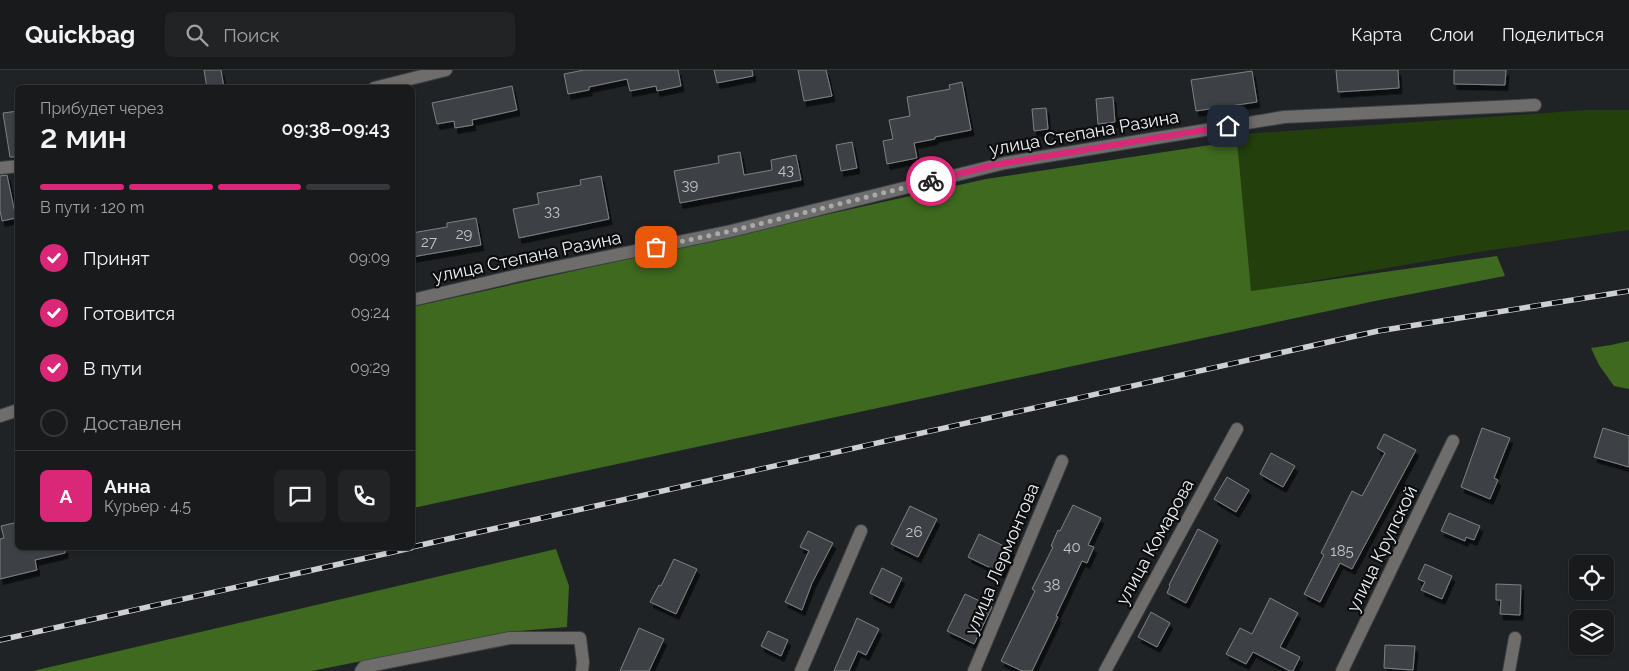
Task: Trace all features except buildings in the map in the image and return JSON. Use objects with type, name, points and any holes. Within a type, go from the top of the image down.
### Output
[{"type":"street","points":[[386,85],[446,70]]},
{"type":"street","name":"улица Степана Разина","points":[[415,299],[524,274],[731,231],[999,164],[1284,117],[1535,105]]},
{"type":"street","points":[[0,168],[15,166]]},
{"type":"street","points":[[0,416],[15,411]]},
{"type":"street","name":"улица Комарова","points":[[1105,671],[1237,429]]},
{"type":"street","name":"улица Крупской","points":[[1342,671],[1453,441]]},
{"type":"street","name":"улица Лермонтова","points":[[974,671],[1062,461]]},
{"type":"street","points":[[801,671],[861,531]]},
{"type":"street","points":[[361,671],[364,667],[510,638],[580,638],[583,662],[582,671]]},
{"type":"street","points":[[1509,671],[1514,638]]},
{"type":"green space","points":[[1587,110],[1629,110],[1629,230],[1484,251],[1238,294],[1227,151],[1230,135]]},
{"type":"green space","points":[[1237,141],[1251,291],[1497,256],[1505,276],[1375,301],[415,508],[415,306],[986,179]]},
{"type":"green space","points":[[1629,341],[1629,389],[1614,386],[1599,365],[1591,348]]},
{"type":"green space","points":[[556,549],[569,586],[567,627],[507,632],[312,671],[33,671]]},
{"type":"railway","points":[[415,546],[1378,331],[1629,291]]},
{"type":"railway","points":[[0,640],[402,550]]},
{"type":"way so far","points":[[656,247],[731,231],[931,181]]},
{"type":"route","points":[[931,181],[994,165],[1228,126]]}]
